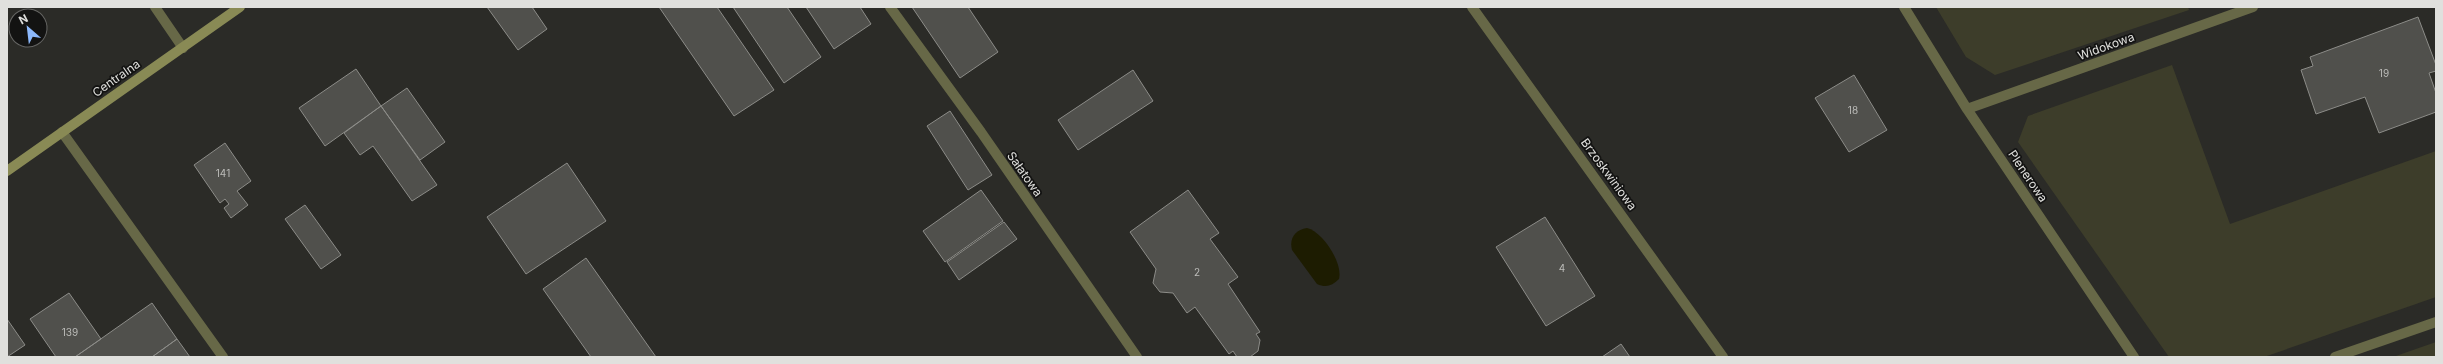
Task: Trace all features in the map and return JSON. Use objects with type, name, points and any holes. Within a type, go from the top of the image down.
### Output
[{"type":"street","points":[[155,7],[183,48]]},
{"type":"street","name":"Centralna","points":[[7,171],[240,7]]},
{"type":"street","name":"Sałatowa","points":[[890,7],[981,132],[1137,357]]},
{"type":"street","name":"Brzoskwiniowa","points":[[1472,7],[1723,357]]},
{"type":"street","name":"Plenerowa","points":[[1904,7],[1968,109],[2134,357]]},
{"type":"street","name":"Widokowa","points":[[1968,109],[2253,7]]},
{"type":"street","points":[[62,132],[223,357]]},
{"type":"street","points":[[2335,357],[2436,322]]},
{"type":"green space","points":[[1936,7],[2188,7],[2189,10],[1995,75],[1966,57]]},
{"type":"green space","points":[[2172,65],[2230,224],[2436,151],[2436,297],[2264,357],[2169,357],[2018,142],[2028,116]]},
{"type":"green space","points":[[2436,342],[2436,357],[2393,357]]},
{"type":"shaded area","points":[[1307,228],[1319,235],[1335,257],[1338,265],[1339,279],[1331,285],[1323,286],[1317,284],[1292,250],[1291,242],[1294,235]]},
{"type":"building","points":[[487,7],[532,7],[547,29],[518,50]]},
{"type":"building","points":[[659,7],[717,7],[774,90],[734,116]]},
{"type":"building","points":[[733,7],[787,7],[821,57],[784,83]]},
{"type":"building","points":[[806,7],[860,7],[871,24],[834,49]]},
{"type":"building","points":[[912,7],[968,7],[998,52],[960,78]]},
{"type":"building","points":[[2418,17],[2436,65],[2436,71],[2429,73],[2436,93],[2436,112],[2379,133],[2365,97],[2316,114],[2301,70],[2313,66],[2310,57]]},
{"type":"building","points":[[356,69],[381,106],[325,146],[299,108]]},
{"type":"building","points":[[1133,70],[1153,101],[1078,150],[1058,120]]},
{"type":"building","points":[[1854,75],[1887,130],[1849,152],[1815,98]]},
{"type":"building","points":[[407,88],[445,142],[420,160],[381,106]]},
{"type":"building","points":[[381,106],[437,185],[412,201],[373,146],[360,155],[344,133]]},
{"type":"building","points":[[950,111],[992,175],[968,190],[927,126]]},
{"type":"building","points":[[225,143],[251,181],[237,191],[248,205],[231,218],[224,208],[229,204],[225,199],[220,203],[194,165]]},
{"type":"building","points":[[567,163],[606,221],[526,274],[487,217]]},
{"type":"building","points":[[981,190],[1003,221],[945,262],[923,231]]},
{"type":"building","points":[[1188,190],[1219,233],[1210,239],[1238,277],[1228,284],[1260,332],[1256,334],[1260,340],[1258,351],[1250,357],[1237,357],[1233,351],[1229,354],[1195,307],[1187,313],[1173,293],[1160,292],[1153,283],[1156,269],[1130,232]]},
{"type":"building","points":[[305,205],[341,255],[321,269],[285,219]]},
{"type":"building","points":[[1545,217],[1595,296],[1546,326],[1496,247]]},
{"type":"building","points":[[1004,222],[1017,239],[959,280],[947,262]]},
{"type":"building","points":[[586,258],[656,357],[591,357],[543,289]]},
{"type":"building","points":[[69,293],[101,339],[75,357],[56,357],[30,319]]},
{"type":"building","points":[[152,303],[177,339],[152,357],[75,357]]},
{"type":"building","points":[[7,319],[25,345],[7,357]]},
{"type":"building","points":[[177,339],[190,357],[152,357]]},
{"type":"building","points":[[1621,344],[1630,357],[1602,357]]}]
